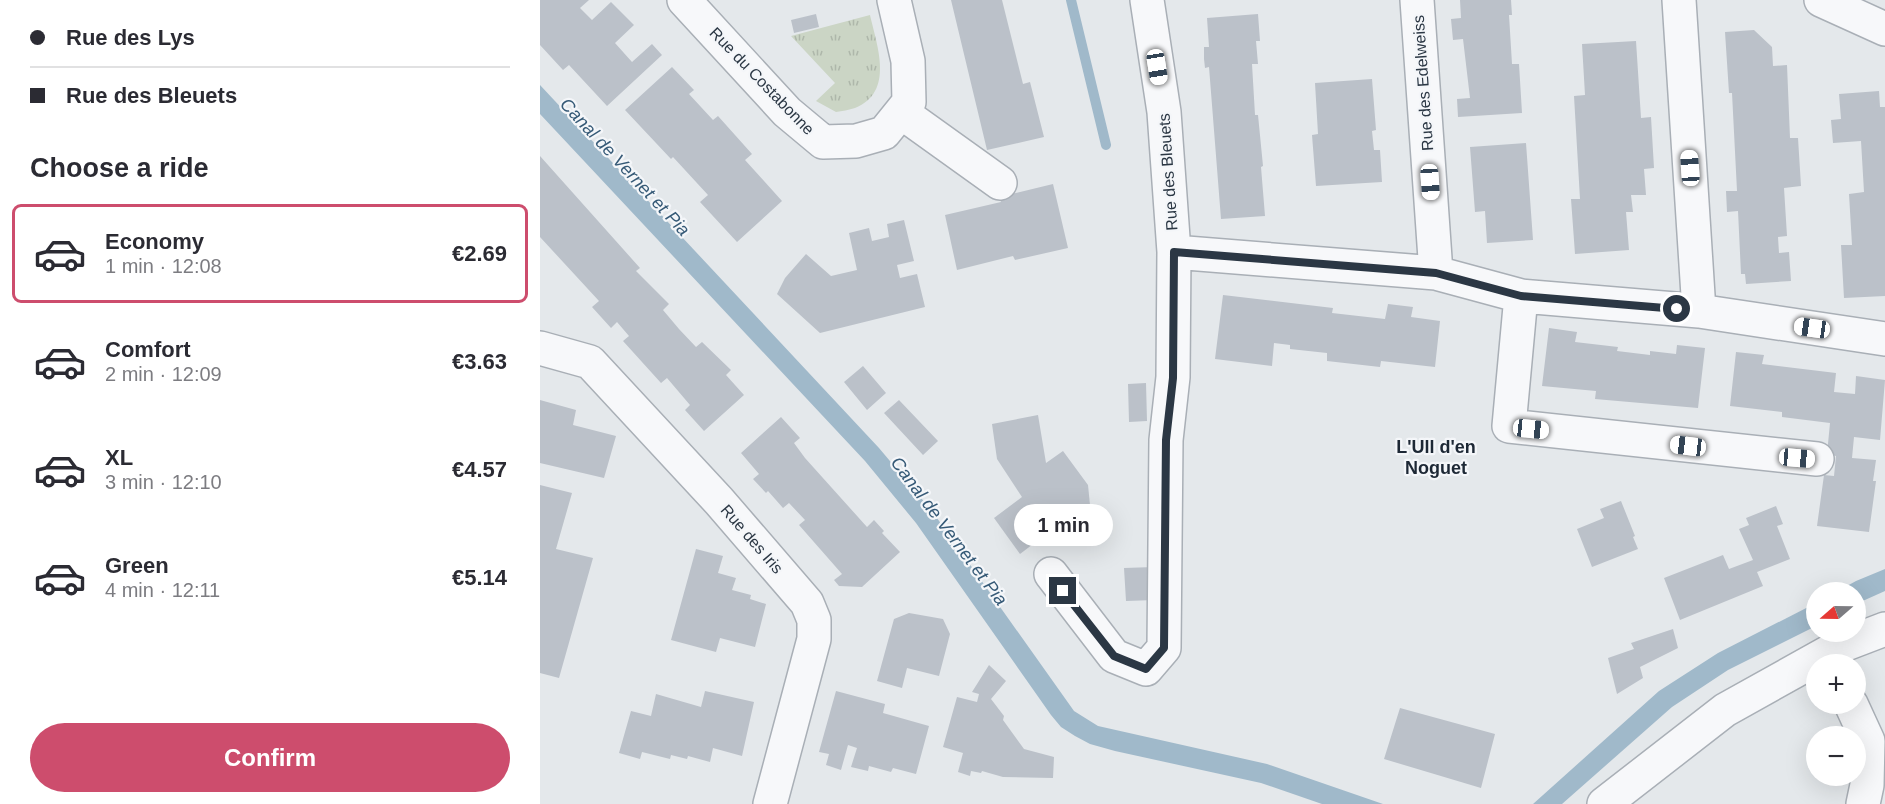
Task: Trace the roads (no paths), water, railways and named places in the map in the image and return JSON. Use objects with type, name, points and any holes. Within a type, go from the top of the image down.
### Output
[{"type":"street","name":"Rue du Costabonne","points":[[684,0],[787,112],[823,142],[856,141],[884,133],[909,102],[908,61],[894,0]]},
{"type":"street","name":"Rue des Bleuets","points":[[1050,574],[1114,656],[1146,669],[1164,648],[1166,440],[1173,378],[1174,252],[1164,112],[1147,0]]},
{"type":"street","name":"Rue des Edelweiss","points":[[1417,0],[1436,273]]},
{"type":"street","points":[[1679,0],[1699,311]]},
{"type":"street","points":[[1821,0],[1885,29]]},
{"type":"street","points":[[901,112],[1000,183]]},
{"type":"street","points":[[1174,252],[1436,273],[1521,296],[1699,311],[1885,339]]},
{"type":"street","points":[[1521,296],[1509,426],[1817,459]]},
{"type":"street","name":"Rue des Iris","points":[[540,348],[590,362],[719,501],[807,603],[814,620],[814,639],[770,804]]},
{"type":"street","points":[[1832,654],[1838,647],[1885,629]]},
{"type":"street","points":[[1604,804],[1725,711],[1806,670]]},
{"type":"street","points":[[1856,714],[1868,741],[1867,785],[1863,804]]},
{"type":"water","name":"Canal de Vernet et Pia","points":[[540,85],[879,448],[932,511],[1074,711],[1098,726],[1267,764],[1383,804],[1322,804],[1261,783],[1090,744],[1061,727],[916,523],[865,461],[540,114]]},
{"type":"water","points":[[1885,569],[1885,591],[1866,600],[1866,582],[1854,582]]},
{"type":"water","points":[[1806,608],[1806,631],[1728,670],[1672,707],[1562,804],[1533,804],[1659,691],[1718,653]]},
{"type":"waterway","points":[[1071,0],[1106,145]]},
{"type":"district","name":"L'Ull d'en Noguet","points":[[1436,457]]}]
